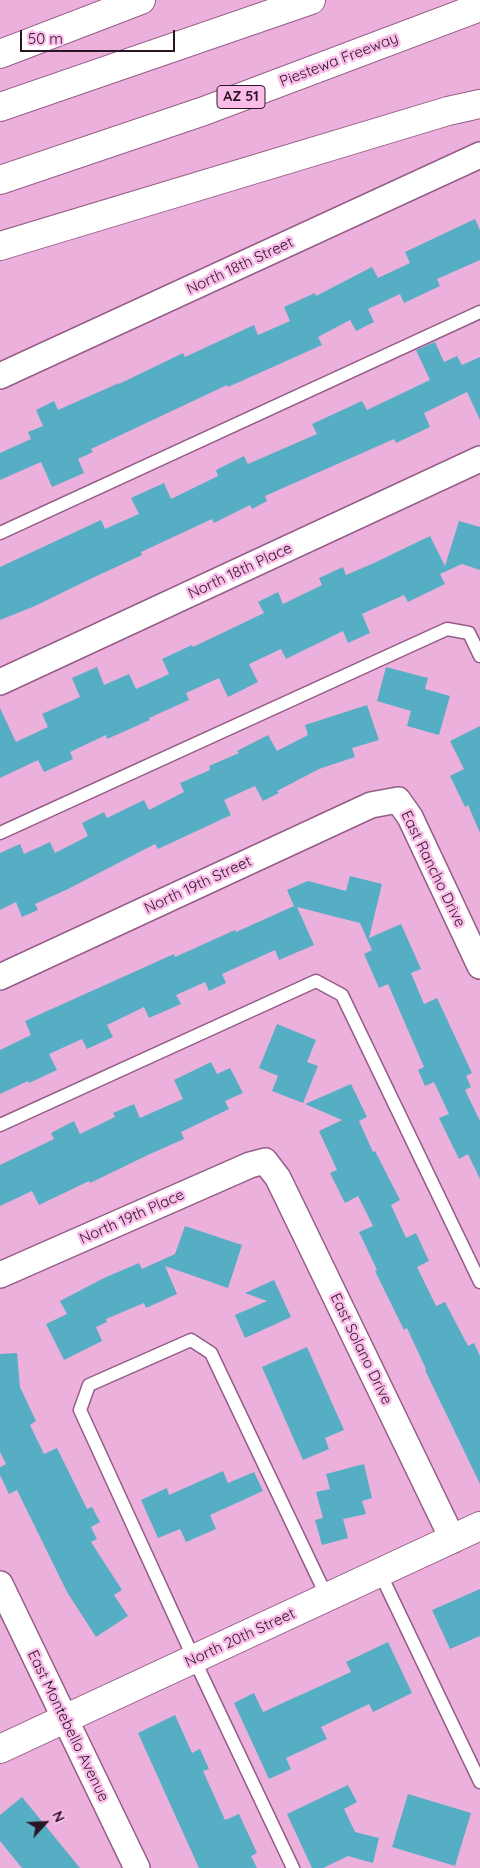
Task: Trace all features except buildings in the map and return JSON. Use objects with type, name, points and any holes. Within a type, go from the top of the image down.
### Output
[{"type":"main road","points":[[0,54],[141,0]]},
{"type":"main road","points":[[0,107],[311,0]]},
{"type":"main road","name":"Piestewa Freeway","points":[[0,180],[204,111],[480,7]]},
{"type":"main road","points":[[448,111],[480,90]]},
{"type":"main road","points":[[0,246],[448,111],[480,104]]},
{"type":"main road","name":"North 20th Street","points":[[0,1749],[480,1526]]},
{"type":"street","name":"North 18th Street","points":[[0,376],[480,155]]},
{"type":"street","name":"North 18th Place","points":[[0,682],[480,459]]},
{"type":"street","name":"East Rancho Drive","points":[[398,800],[410,817],[480,966]]},
{"type":"street","name":"North 19th Street","points":[[0,977],[371,805],[398,800]]},
{"type":"street","name":"North 19th Place","points":[[0,1275],[250,1165],[265,1161]]},
{"type":"street","name":"East Solano Drive","points":[[265,1161],[278,1178],[453,1540]]},
{"type":"street","name":"East Montebello Avenue","points":[[0,1584],[137,1868]]},
{"type":"lane","points":[[0,533],[480,312]]},
{"type":"lane","points":[[0,833],[447,629],[469,633],[480,656]]},
{"type":"lane","points":[[0,1125],[316,981],[342,995],[480,1282]]},
{"type":"lane","points":[[293,1868],[194,1659],[80,1410],[90,1385],[191,1340],[211,1353],[327,1598]]},
{"type":"lane","points":[[380,1573],[480,1782]]}]
